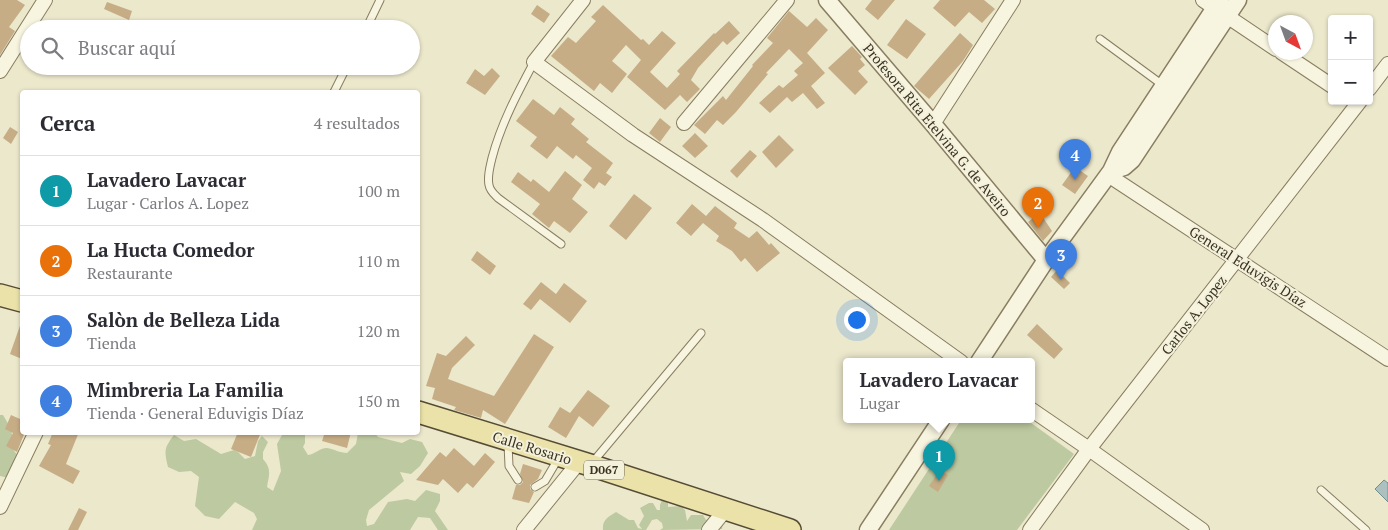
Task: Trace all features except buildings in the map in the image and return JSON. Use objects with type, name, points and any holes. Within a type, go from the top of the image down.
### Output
[{"type":"main road","points":[[0,295],[20,300]]},
{"type":"main road","name":"Calle Rosario","points":[[420,413],[790,530]]},
{"type":"street","points":[[32,20],[45,0]]},
{"type":"street","points":[[583,0],[534,62],[626,130],[763,220],[955,358]]},
{"type":"street","points":[[684,123],[787,0]]},
{"type":"street","name":"Profesora Rita Etelvina G. de Aveiro","points":[[827,0],[1046,260]]},
{"type":"street","points":[[933,124],[1013,0]]},
{"type":"street","points":[[983,358],[1046,260],[1110,173],[1120,152],[1216,6],[1238,0]]},
{"type":"street","points":[[1216,6],[1268,43]]},
{"type":"street","points":[[1110,173],[1124,167],[1132,160],[1216,6]]},
{"type":"street","points":[[0,71],[20,39]]},
{"type":"street","points":[[1293,60],[1328,83]]},
{"type":"street","points":[[1373,84],[1388,64]]},
{"type":"street","name":"Carlos A. Lopez","points":[[1030,530],[1089,449],[1237,260],[1355,105]]},
{"type":"street","name":"General Eduvigis Díaz","points":[[1110,173],[1237,260],[1388,359]]},
{"type":"street","points":[[1035,412],[1202,530]]},
{"type":"street","points":[[868,530],[939,423]]},
{"type":"street","points":[[0,507],[35,435]]},
{"type":"street","points":[[524,530],[576,461]]},
{"type":"street","points":[[709,530],[726,509]]},
{"type":"lane","points":[[370,20],[380,0]]},
{"type":"lane","points":[[1100,38],[1164,86]]},
{"type":"lane","points":[[534,62],[511,103],[497,138],[488,172],[489,185],[492,192],[498,198],[561,244]]},
{"type":"lane","points":[[335,90],[342,75]]},
{"type":"lane","points":[[535,487],[576,461],[701,333]]},
{"type":"lane","points":[[508,440],[509,466],[518,480]]},
{"type":"lane","points":[[1321,490],[1366,530]]},
{"type":"green space","points":[[0,415],[3,415],[10,427],[12,434],[11,447],[19,457],[9,478],[0,476]]},
{"type":"green space","points":[[959,423],[1031,423],[1074,454],[1017,530],[889,530]]},
{"type":"green space","points":[[174,435],[184,441],[196,439],[221,454],[234,450],[245,459],[255,456],[258,441],[262,436],[268,442],[263,452],[263,459],[268,466],[269,472],[267,487],[273,491],[281,471],[277,444],[282,435],[305,435],[303,447],[308,455],[327,448],[347,453],[356,444],[358,435],[376,435],[402,443],[410,439],[422,442],[428,453],[420,466],[411,474],[400,472],[404,481],[369,510],[366,520],[367,526],[374,524],[388,502],[407,499],[415,501],[426,490],[440,494],[440,501],[435,511],[448,530],[438,530],[430,518],[418,517],[410,530],[252,530],[257,519],[254,513],[235,502],[219,519],[205,516],[195,506],[199,477],[191,471],[179,472],[168,467],[166,457],[168,443]]},
{"type":"green space","points":[[662,500],[668,503],[668,507],[681,506],[685,510],[687,521],[691,515],[703,515],[706,520],[710,517],[719,516],[723,520],[722,529],[660,530],[663,528],[662,523],[657,519],[652,520],[646,530],[603,530],[605,521],[616,512],[629,520],[634,520],[638,528],[642,529],[639,525],[644,516],[640,508],[653,503],[657,510],[660,510]]},
{"type":"shaded area","points":[[1384,480],[1388,483],[1388,502],[1375,489]]},
{"type":"place","name":"Mimbreria La Familia","points":[[1075,180]]},
{"type":"place","name":"La Hucta Comedor","points":[[1038,228]]},
{"type":"place","name":"Salòn de Belleza Lida","points":[[1061,280]]},
{"type":"place","name":"Lavadero Lavacar","points":[[939,481]]}]
